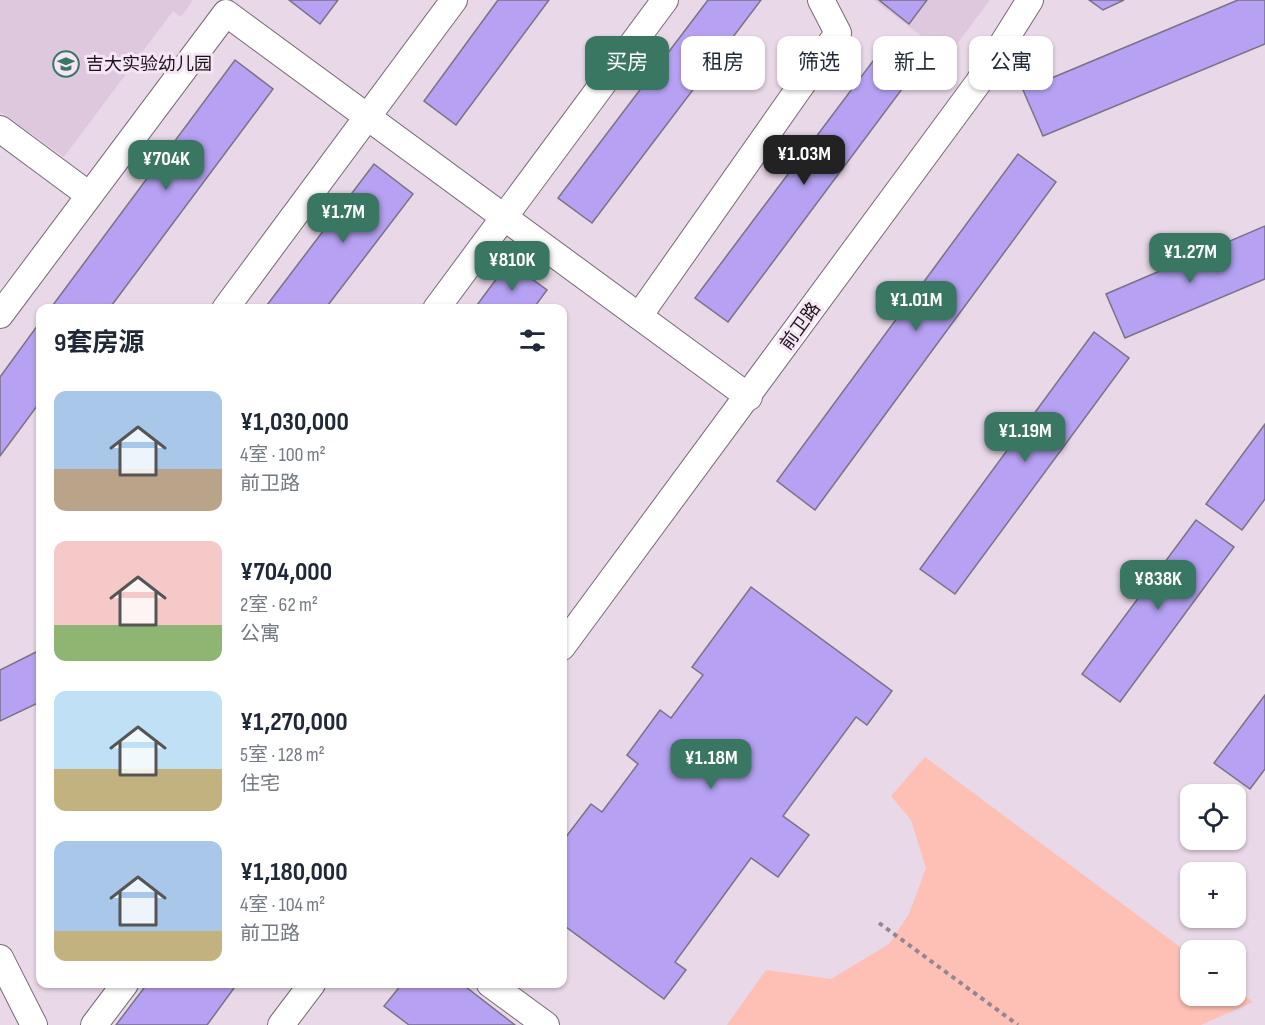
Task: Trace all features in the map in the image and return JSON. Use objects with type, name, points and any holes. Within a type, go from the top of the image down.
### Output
[{"type":"street","points":[[229,304],[454,0]]},
{"type":"street","points":[[440,304],[665,0]]},
{"type":"street","points":[[639,316],[838,33],[821,0]]},
{"type":"street","name":"前卫路","points":[[567,640],[749,397],[978,83],[1030,0]]},
{"type":"street","points":[[0,315],[231,6],[368,117],[749,397]]},
{"type":"street","points":[[0,129],[89,195]]},
{"type":"street","points":[[0,958],[34,1025]]},
{"type":"street","points":[[94,1025],[122,988]]},
{"type":"street","points":[[281,1025],[309,988]]},
{"type":"street","points":[[495,988],[546,1025]]},
{"type":"path","points":[[879,923],[1018,1025]]},
{"type":"shaded area","name":"吉大实验幼儿园","points":[[0,0],[193,0],[181,17],[173,11],[64,157],[0,112]]},
{"type":"shaded area","points":[[874,0],[990,0],[957,44],[957,36],[922,36]]},
{"type":"shaded area","points":[[925,757],[1180,947],[1180,1006],[1244,1006],[1201,1025],[727,1025],[766,970],[831,979],[889,944],[909,914],[926,868],[911,820],[891,796]]},
{"type":"shaded area","points":[[1246,997],[1253,1002],[1246,1005]]},
{"type":"building","points":[[289,0],[338,0],[320,24]]},
{"type":"building","points":[[498,0],[549,0],[456,125],[424,101]]},
{"type":"building","points":[[708,0],[761,0],[734,36],[681,36],[681,90],[693,90],[592,223],[558,198],[640,90],[669,90],[669,51]]},
{"type":"building","points":[[879,0],[927,0],[909,24]]},
{"type":"building","points":[[1089,0],[1124,0],[1103,10]]},
{"type":"building","points":[[1238,0],[1265,0],[1265,44],[1043,136],[1023,90],[1053,90],[1053,77]]},
{"type":"building","points":[[235,60],[273,89],[113,304],[54,304]]},
{"type":"building","points":[[873,61],[873,90],[901,90],[728,322],[695,298],[851,90],[861,90],[861,77]]},
{"type":"building","points":[[1018,154],[1056,182],[815,510],[777,481]]},
{"type":"building","points":[[374,164],[413,194],[329,304],[268,304]]},
{"type":"building","points":[[1265,226],[1265,279],[1125,338],[1106,294]]},
{"type":"building","points":[[509,262],[547,290],[537,304],[478,304]]},
{"type":"building","points":[[36,328],[36,407],[0,456],[0,377]]},
{"type":"building","points":[[1094,332],[1129,358],[955,594],[920,569]]},
{"type":"building","points":[[1265,424],[1265,499],[1242,530],[1206,504]]},
{"type":"building","points":[[1196,520],[1234,547],[1120,702],[1082,674]]},
{"type":"building","points":[[751,587],[892,691],[867,725],[856,717],[783,816],[809,835],[778,877],[751,858],[675,962],[686,970],[664,999],[567,928],[567,835],[591,804],[602,812],[638,764],[627,755],[660,710],[671,718],[703,675],[692,667]]},
{"type":"building","points":[[36,652],[36,704],[0,721],[0,670]]},
{"type":"building","points":[[1265,695],[1265,769],[1250,789],[1214,763]]},
{"type":"building","points":[[144,988],[234,988],[207,1025],[116,1025]]},
{"type":"building","points":[[399,988],[467,988],[515,1025],[409,1025],[384,1006]]},
{"type":"place","name":"吉大实验幼儿园","points":[[66,64]]}]
